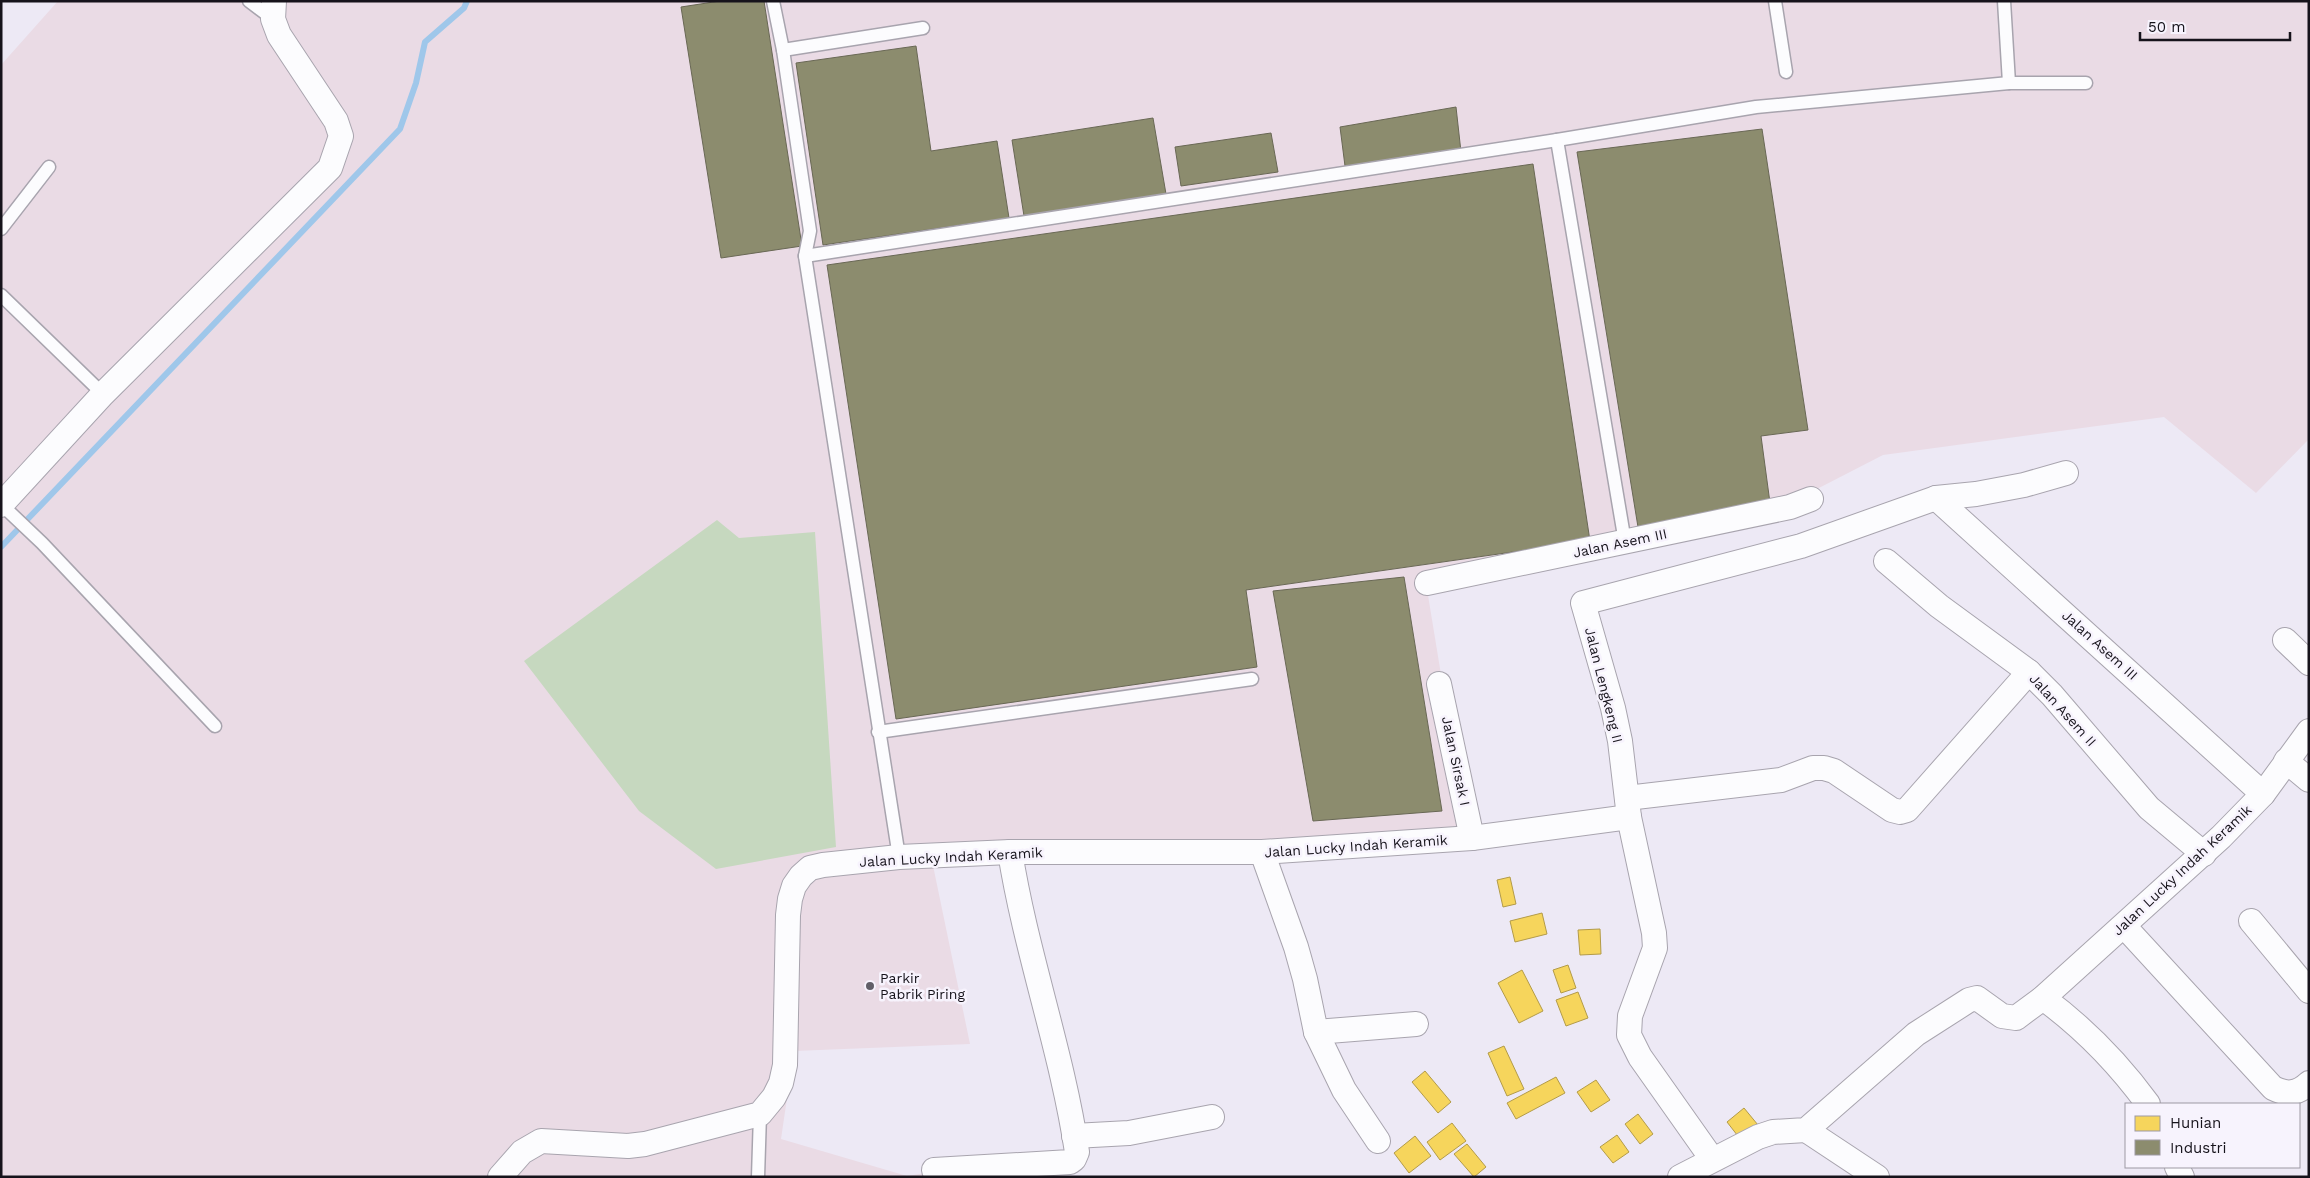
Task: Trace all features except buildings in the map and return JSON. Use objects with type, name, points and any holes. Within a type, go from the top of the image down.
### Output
[{"type":"street","points":[[5,508],[103,394],[330,168],[341,136],[336,121],[279,35],[273,10]]},
{"type":"street","points":[[1936,498],[1976,494],[2024,485],[2066,473]]},
{"type":"street","name":"Jalan Asem III","points":[[1936,498],[2263,794]]},
{"type":"street","name":"Jalan Lengkeng II","points":[[1712,1159],[1640,1057],[1629,1035],[1630,1016],[1655,948],[1654,934],[1628,807],[1613,708],[1583,602],[1801,546],[1936,498]]},
{"type":"street","name":"Jalan Asem III","points":[[1427,583],[1790,507],[1811,499]]},
{"type":"street","name":"Jalan Asem II","points":[[1886,561],[1939,606],[2029,672],[2052,695],[2149,808],[2204,854]]},
{"type":"street","points":[[2285,640],[2309,663]]},
{"type":"street","name":"Jalan Lucky Indah Keramik","points":[[760,1114],[774,1097],[781,1083],[784,1065],[788,915],[794,886],[810,868],[822,865],[899,857],[1010,852],[1262,852],[1472,838],[1628,807],[1780,780],[1813,768],[1824,768],[1834,771],[1892,810],[1900,812],[1907,810],[2029,672]]},
{"type":"street","name":"Jalan Sirsak I","points":[[1439,684],[1472,838]]},
{"type":"street","name":"Jalan Lucky Indah Keramik","points":[[1806,1130],[1916,1034],[1957,1006],[1977,998],[2002,1016],[2016,1018],[2043,998],[2204,854],[2263,794],[2309,731]]},
{"type":"street","points":[[2286,761],[2309,780]]},
{"type":"street","points":[[934,1170],[1070,1162],[1074,1159],[1077,1152],[1060,1066],[1017,898],[1010,852]]},
{"type":"street","points":[[1262,852],[1296,947],[1316,1032],[1344,1090],[1378,1141]]},
{"type":"street","points":[[2251,921],[2309,991]]},
{"type":"street","points":[[2124,926],[2273,1088],[2283,1093],[2291,1093],[2302,1090],[2309,1083]]},
{"type":"street","points":[[2043,998],[2068,1016],[2098,1044],[2125,1073],[2147,1103]]},
{"type":"street","points":[[1316,1032],[1416,1024]]},
{"type":"street","points":[[500,1177],[522,1152],[541,1141],[628,1146],[645,1144],[760,1114]]},
{"type":"street","points":[[1074,1136],[1130,1133],[1212,1117]]},
{"type":"street","points":[[1680,1177],[1758,1137],[1773,1132],[1806,1130],[1877,1177]]},
{"type":"lane","points":[[249,1],[273,10]]},
{"type":"lane","points":[[773,1],[783,50],[810,231],[805,256],[899,857]]},
{"type":"lane","points":[[1775,1],[1786,72]]},
{"type":"lane","points":[[2004,1],[2010,83]]},
{"type":"lane","points":[[783,50],[923,28]]},
{"type":"lane","points":[[805,256],[1557,140],[1756,107],[2010,83],[2086,83]]},
{"type":"lane","points":[[1557,140],[1625,542]]},
{"type":"lane","points":[[1,229],[49,168]]},
{"type":"lane","points":[[1,295],[103,394]]},
{"type":"lane","points":[[5,508],[42,543],[215,726]]},
{"type":"lane","points":[[878,732],[1252,679]]},
{"type":"lane","points":[[758,1177],[760,1114]]},
{"type":"shaded area","points":[[58,1],[2309,1],[2309,439],[2256,493],[2164,417],[1883,455],[1782,507],[1425,577],[1467,833],[1243,847],[930,851],[970,1044],[794,1051],[781,1139],[907,1176],[970,1166],[972,1177],[1,1177],[1,65]]},
{"type":"green space","points":[[717,520],[739,538],[815,532],[836,847],[716,869],[639,811],[524,661]]},
{"type":"waterway","points":[[1,547],[400,129],[416,83],[425,42],[464,8],[467,1]]},
{"type":"place","name":"Parkir Pabrik Piring","points":[[870,986]]}]
